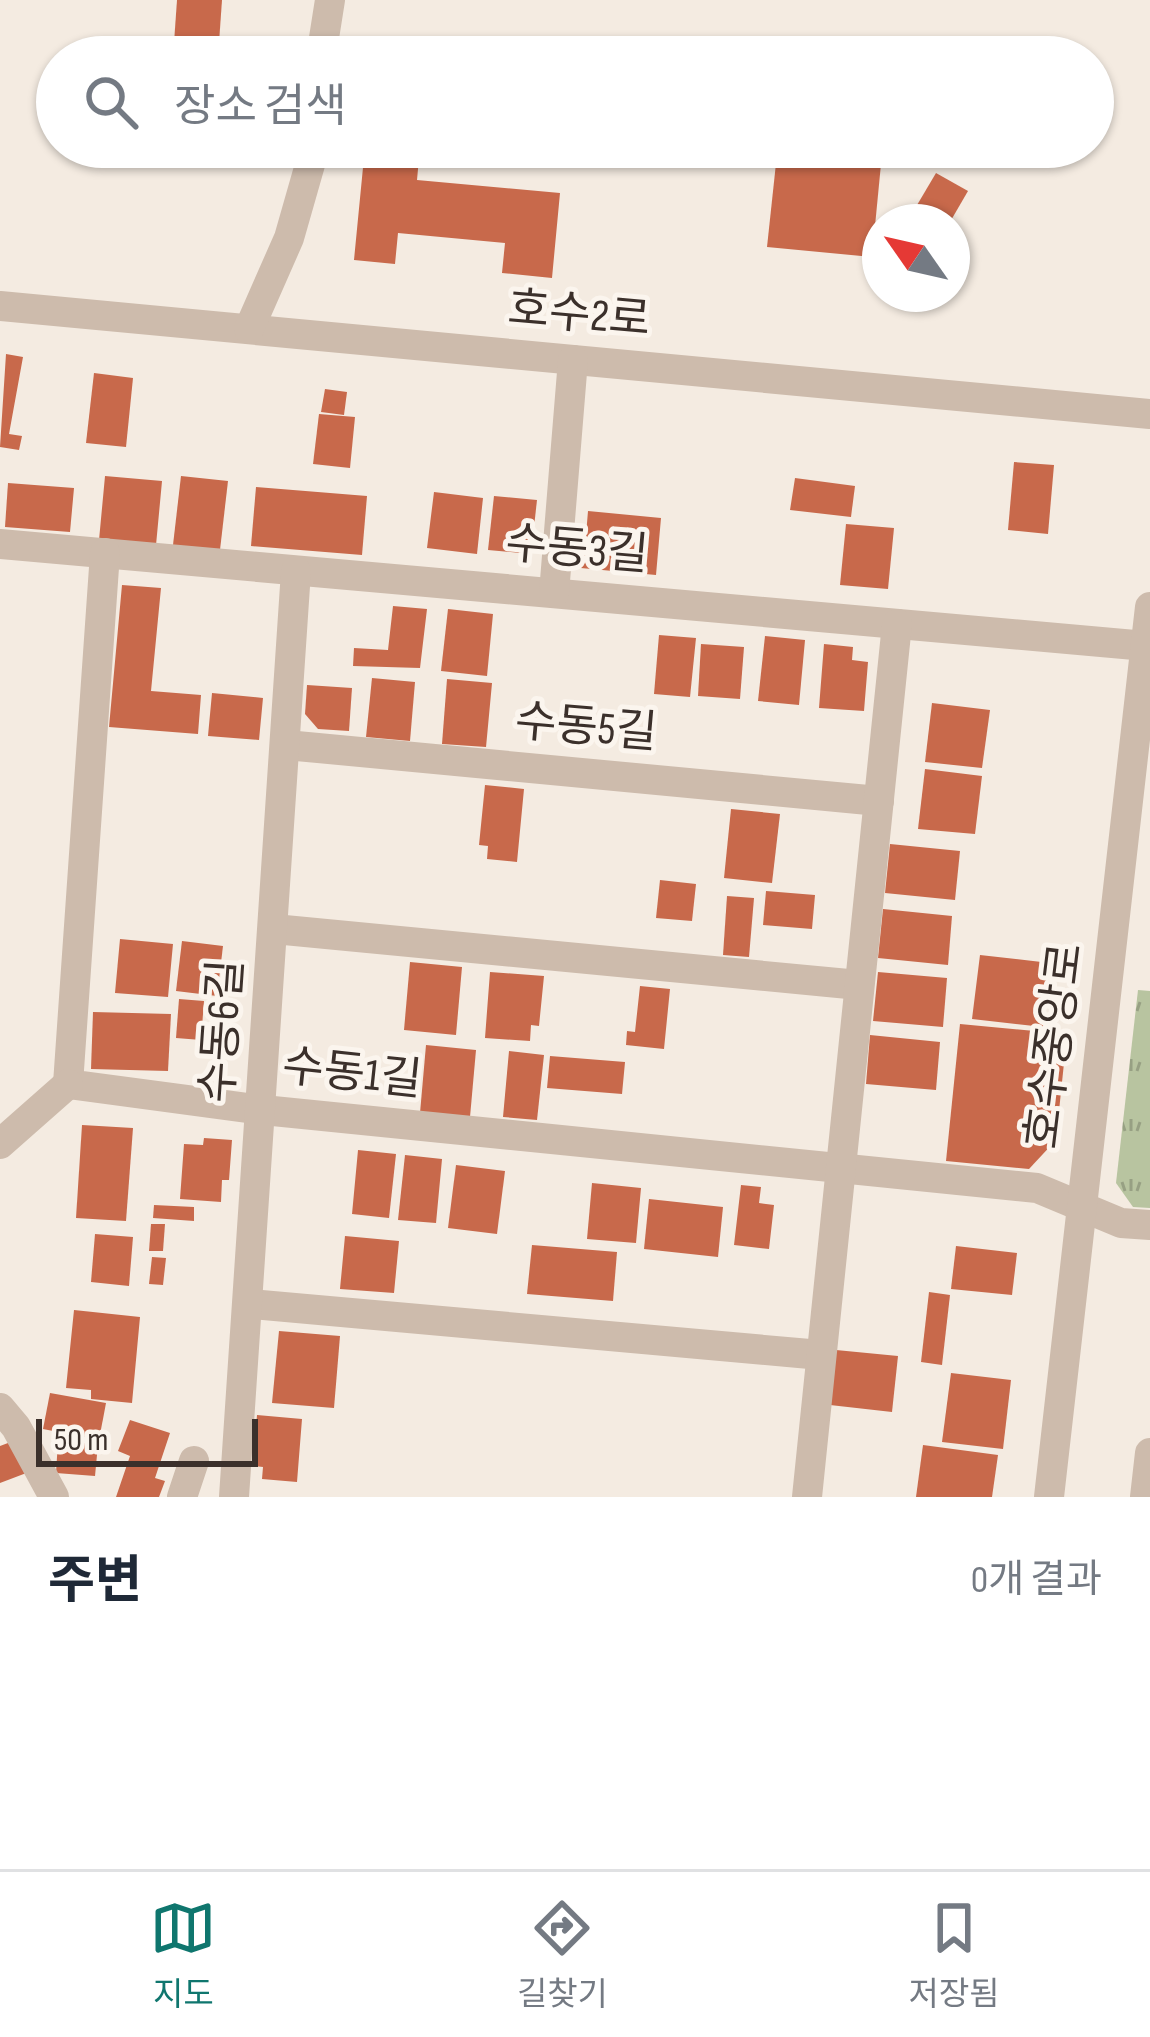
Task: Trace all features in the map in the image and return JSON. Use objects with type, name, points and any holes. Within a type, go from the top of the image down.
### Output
[{"type":"street","points":[[324,36],[330,0]]},
{"type":"street","points":[[249,329],[289,238],[309,168]]},
{"type":"street","name":"호수2로","points":[[0,306],[1150,414]]},
{"type":"street","points":[[554,593],[573,360]]},
{"type":"street","name":"수동3길","points":[[0,544],[1146,646]]},
{"type":"street","points":[[0,1144],[11,1116],[68,1084],[105,554]]},
{"type":"street","name":"수동6길","points":[[234,1497],[251,1304],[296,571]]},
{"type":"street","name":"호수중앙로","points":[[1049,1497],[1080,1204],[1139,829],[1150,607]]},
{"type":"street","points":[[807,1497],[897,624]]},
{"type":"street","name":"수동5길","points":[[286,745],[879,801]]},
{"type":"street","points":[[274,929],[860,985]]},
{"type":"street","name":"수동1길","points":[[68,1084],[263,1110],[1037,1188],[1120,1223],[1150,1225]]},
{"type":"street","points":[[251,1304],[821,1355]]},
{"type":"street","points":[[0,1408],[16,1426],[54,1497]]},
{"type":"street","points":[[1145,1497],[1150,1453]]},
{"type":"street","points":[[182,1497],[194,1461]]},
{"type":"green space","points":[[1138,990],[1150,991],[1150,1208],[1133,1207],[1116,1183]]},
{"type":"building","points":[[177,0],[222,0],[219,36],[174,36]]},
{"type":"building","points":[[363,168],[418,168],[417,180],[560,193],[552,278],[502,273],[505,243],[398,233],[395,264],[354,260]]},
{"type":"building","points":[[775,168],[881,168],[877,204],[862,204],[862,256],[767,247]]},
{"type":"building","points":[[936,173],[968,191],[960,204],[918,204]]},
{"type":"building","points":[[6,354],[23,357],[9,434],[22,436],[19,450],[0,447]]},
{"type":"building","points":[[94,373],[133,378],[126,447],[86,443]]},
{"type":"building","points":[[325,389],[347,392],[344,415],[321,412]]},
{"type":"building","points":[[319,414],[355,417],[350,468],[313,464]]},
{"type":"building","points":[[1014,462],[1054,465],[1048,534],[1008,530]]},
{"type":"building","points":[[105,476],[162,481],[156,545],[99,540]]},
{"type":"building","points":[[181,476],[228,481],[220,550],[173,545]]},
{"type":"building","points":[[795,478],[855,486],[851,517],[790,510]]},
{"type":"building","points":[[8,483],[74,488],[70,532],[5,527]]},
{"type":"building","points":[[256,487],[367,496],[362,555],[251,546]]},
{"type":"building","points":[[434,492],[483,498],[477,554],[427,548]]},
{"type":"building","points":[[494,496],[537,500],[531,554],[488,550]]},
{"type":"building","points":[[588,511],[661,518],[656,575],[570,567],[573,533],[586,535]]},
{"type":"building","points":[[846,524],[894,528],[888,589],[840,585]]},
{"type":"building","points":[[122,585],[161,588],[151,691],[201,695],[198,734],[109,727]]},
{"type":"building","points":[[393,606],[427,609],[420,668],[353,666],[354,648],[388,650]]},
{"type":"building","points":[[448,609],[493,614],[487,676],[441,671]]},
{"type":"building","points":[[659,635],[696,638],[690,697],[654,694]]},
{"type":"building","points":[[765,636],[805,640],[799,705],[758,701]]},
{"type":"building","points":[[701,644],[744,647],[740,699],[698,696]]},
{"type":"building","points":[[824,644],[853,647],[852,660],[868,662],[864,711],[819,708]]},
{"type":"building","points":[[372,678],[415,682],[410,741],[366,737]]},
{"type":"building","points":[[447,679],[492,683],[486,747],[442,744]]},
{"type":"building","points":[[307,685],[352,688],[349,731],[318,729],[305,714]]},
{"type":"building","points":[[212,693],[263,698],[259,740],[208,736]]},
{"type":"building","points":[[932,703],[990,710],[982,768],[925,762]]},
{"type":"building","points":[[925,769],[982,776],[975,834],[918,829]]},
{"type":"building","points":[[485,785],[524,789],[517,862],[487,859],[488,846],[479,845]]},
{"type":"building","points":[[731,809],[780,814],[772,883],[724,878]]},
{"type":"building","points":[[890,844],[960,851],[955,900],[885,893]]},
{"type":"building","points":[[660,880],[696,884],[692,921],[656,918]]},
{"type":"building","points":[[766,891],[815,895],[812,929],[763,925]]},
{"type":"building","points":[[727,896],[754,898],[749,957],[723,955]]},
{"type":"building","points":[[883,909],[952,916],[948,965],[878,958]]},
{"type":"building","points":[[120,939],[173,944],[168,997],[115,993]]},
{"type":"building","points":[[182,941],[223,946],[217,996],[176,991]]},
{"type":"building","points":[[980,955],[1050,963],[1043,1027],[972,1019]]},
{"type":"building","points":[[410,962],[462,967],[456,1035],[404,1030]]},
{"type":"building","points":[[490,972],[544,976],[539,1026],[531,1025],[530,1041],[485,1038]]},
{"type":"building","points":[[878,972],[947,978],[943,1027],[873,1021]]},
{"type":"building","points":[[640,986],[670,989],[664,1049],[626,1045],[627,1031],[635,1032]]},
{"type":"building","points":[[179,999],[204,1001],[201,1040],[176,1038]]},
{"type":"building","points":[[93,1012],[171,1014],[168,1071],[91,1069]]},
{"type":"building","points":[[960,1024],[1067,1034],[1056,1140],[1029,1169],[946,1161]]},
{"type":"building","points":[[870,1035],[940,1042],[936,1090],[866,1084]]},
{"type":"building","points":[[426,1045],[476,1050],[470,1117],[420,1113]]},
{"type":"building","points":[[509,1051],[544,1055],[537,1120],[503,1117]]},
{"type":"building","points":[[550,1056],[625,1062],[622,1094],[547,1088]]},
{"type":"building","points":[[82,1125],[133,1128],[126,1221],[76,1218]]},
{"type":"building","points":[[204,1138],[232,1140],[229,1180],[222,1180],[221,1202],[180,1199],[184,1144],[203,1145]]},
{"type":"building","points":[[358,1150],[396,1154],[389,1218],[352,1214]]},
{"type":"building","points":[[405,1155],[442,1159],[436,1223],[398,1220]]},
{"type":"building","points":[[456,1165],[505,1171],[497,1234],[448,1228]]},
{"type":"building","points":[[592,1183],[641,1188],[636,1243],[587,1239]]},
{"type":"building","points":[[741,1185],[761,1187],[759,1203],[774,1205],[769,1249],[734,1245]]},
{"type":"building","points":[[649,1199],[723,1207],[718,1257],[644,1249]]},
{"type":"building","points":[[154,1205],[194,1207],[194,1221],[153,1218]]},
{"type":"building","points":[[151,1224],[165,1224],[163,1251],[149,1251]]},
{"type":"building","points":[[95,1234],[133,1237],[129,1286],[91,1282]]},
{"type":"building","points":[[345,1236],[399,1241],[394,1293],[340,1289]]},
{"type":"building","points":[[532,1245],[617,1252],[613,1301],[527,1294]]},
{"type":"building","points":[[956,1246],[1017,1253],[1012,1295],[951,1289]]},
{"type":"building","points":[[152,1257],[166,1258],[163,1285],[149,1284]]},
{"type":"building","points":[[929,1292],[950,1295],[942,1365],[921,1362]]},
{"type":"building","points":[[74,1310],[140,1317],[132,1403],[91,1399],[91,1390],[66,1388]]},
{"type":"building","points":[[279,1331],[340,1336],[334,1408],[272,1403]]},
{"type":"building","points":[[836,1350],[898,1356],[892,1412],[830,1405]]},
{"type":"building","points":[[951,1373],[1011,1380],[1003,1449],[942,1442]]},
{"type":"building","points":[[50,1393],[106,1403],[99,1440],[43,1429]]},
{"type":"building","points":[[257,1415],[302,1419],[297,1482],[262,1479],[263,1467],[253,1466]]},
{"type":"building","points":[[130,1420],[170,1433],[155,1478],[165,1481],[159,1497],[116,1497],[130,1456],[118,1451]]},
{"type":"building","points":[[16,1440],[29,1472],[0,1483],[0,1446]]},
{"type":"building","points":[[58,1441],[98,1444],[95,1476],[56,1473]]},
{"type":"building","points":[[923,1445],[998,1455],[992,1497],[916,1497]]}]
